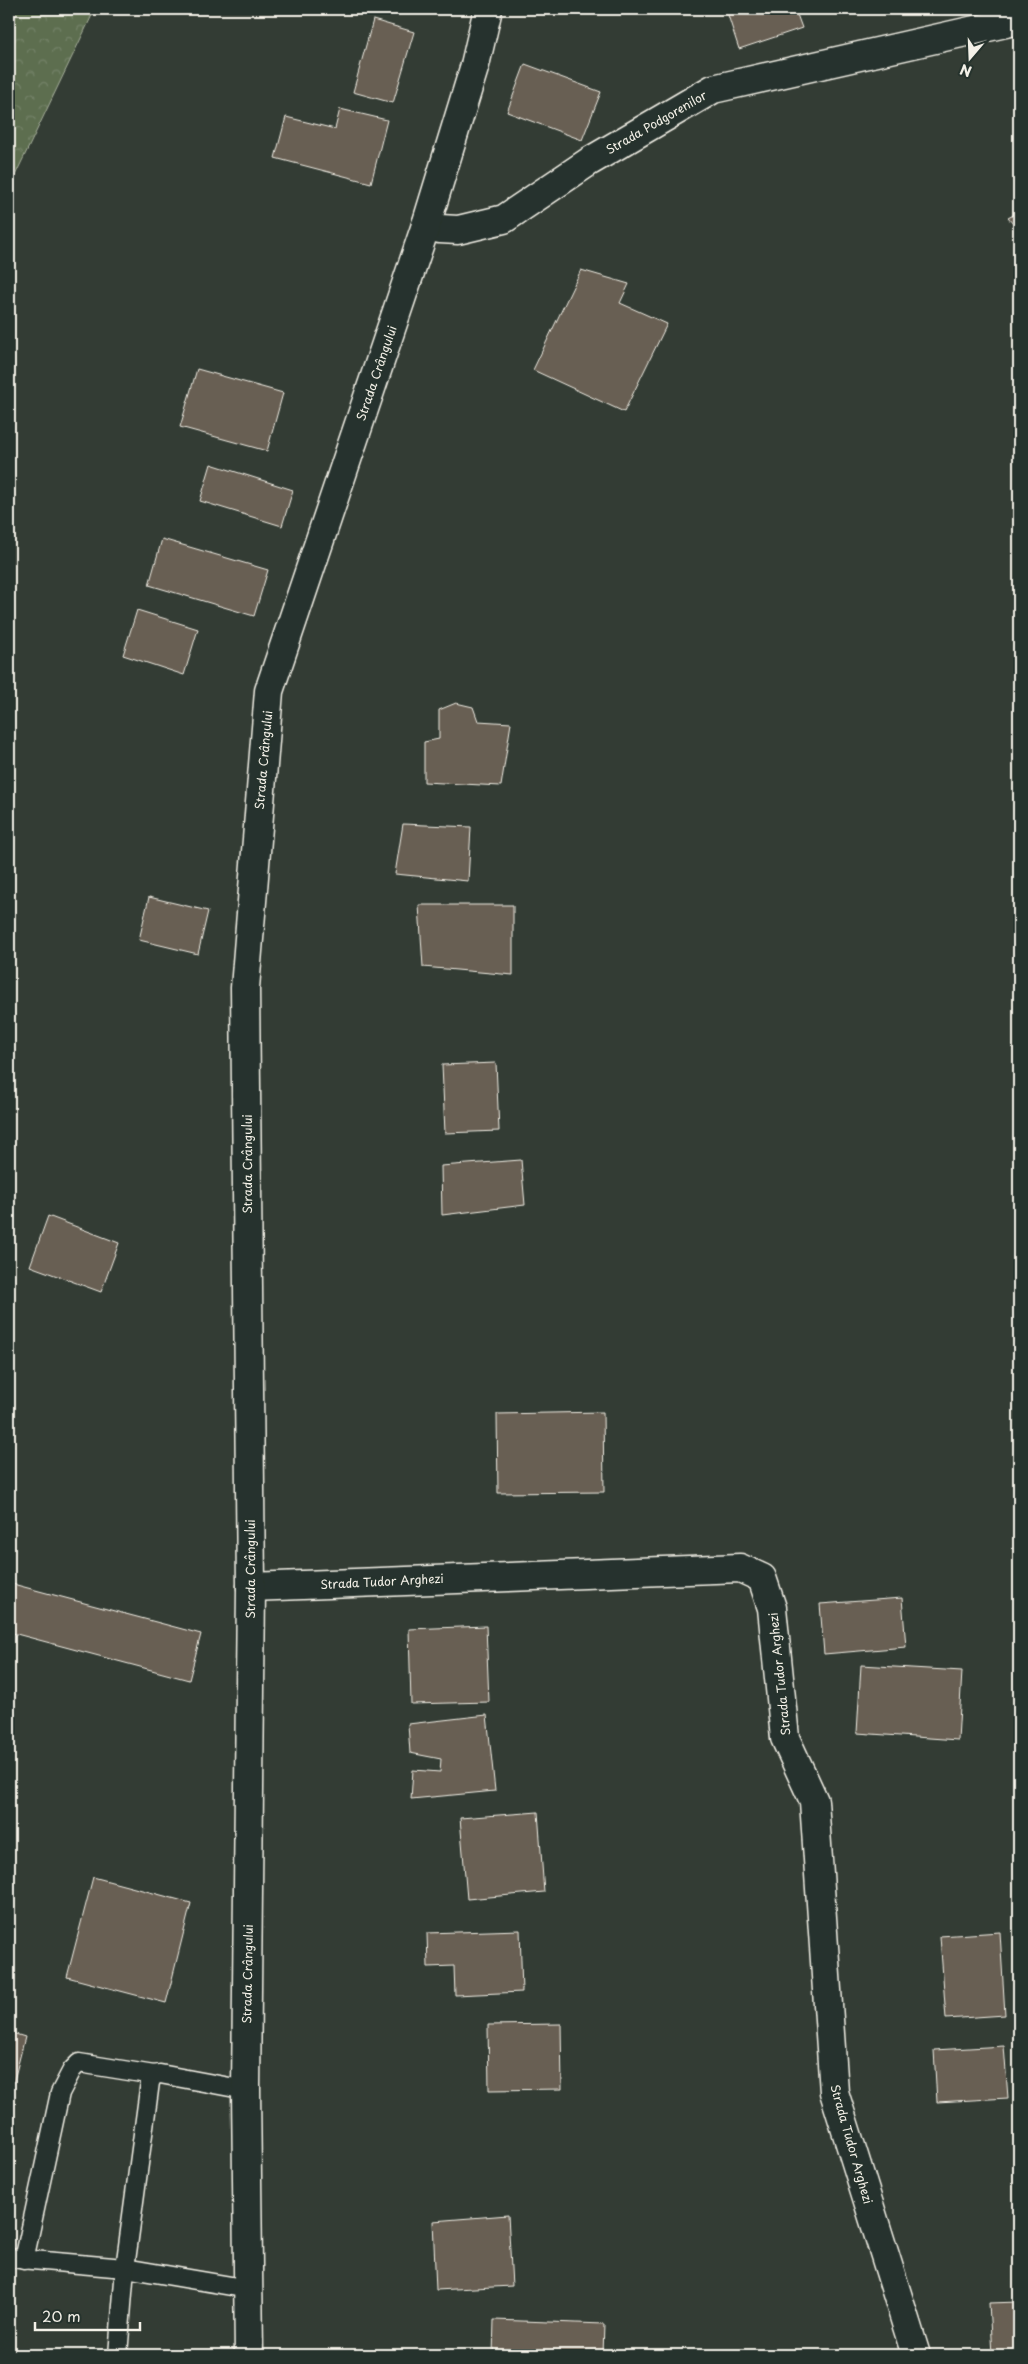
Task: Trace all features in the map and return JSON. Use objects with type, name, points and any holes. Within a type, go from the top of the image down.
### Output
[{"type":"main road","name":"Strada Crângului","points":[[249,2355],[246,2090],[251,1587],[245,988],[269,691],[426,225],[475,65],[488,9]]},
{"type":"main road","name":"Strada Podgorenilor","points":[[426,225],[440,229],[458,230],[504,219],[590,161],[713,89],[1019,20]]},
{"type":"main road","name":"Strada Tudor Arghezi","points":[[251,1587],[740,1568],[762,1578],[772,1608],[785,1738],[814,1802],[834,2092],[916,2355]]},
{"type":"lane","points":[[246,2090],[79,2063],[72,2070],[60,2093],[16,2259],[125,2268],[249,2289]]},
{"type":"lane","points":[[118,2355],[125,2268],[150,2082],[154,2075]]},
{"type":"green space","points":[[9,9],[95,9],[9,188]]},
{"type":"building","points":[[726,9],[795,9],[802,28],[739,49]]},
{"type":"building","points":[[966,9],[986,9],[967,13]]},
{"type":"building","points":[[373,20],[414,32],[393,103],[353,92]]},
{"type":"building","points":[[525,64],[601,92],[582,140],[507,112]]},
{"type":"building","points":[[340,109],[387,120],[371,183],[275,158],[286,117],[335,129]]},
{"type":"building","points":[[1019,171],[1019,182],[1015,173]]},
{"type":"building","points":[[1019,212],[1019,231],[1008,218]]},
{"type":"building","points":[[581,270],[629,284],[620,303],[667,324],[624,412],[533,370]]},
{"type":"building","points":[[197,369],[283,393],[267,451],[180,427]]},
{"type":"building","points":[[211,464],[293,490],[282,526],[200,501]]},
{"type":"building","points":[[162,539],[268,570],[254,616],[149,585]]},
{"type":"building","points":[[137,610],[198,629],[184,675],[123,655]]},
{"type":"building","points":[[456,703],[473,707],[478,721],[511,723],[501,786],[424,782],[424,742],[439,739],[439,710]]},
{"type":"building","points":[[403,824],[471,827],[468,881],[395,874]]},
{"type":"building","points":[[149,897],[208,911],[198,954],[139,940]]},
{"type":"building","points":[[419,905],[513,905],[513,975],[423,967]]},
{"type":"building","points":[[496,1063],[499,1131],[445,1133],[442,1065]]},
{"type":"building","points":[[521,1160],[525,1205],[442,1215],[441,1166]]},
{"type":"building","points":[[48,1216],[119,1243],[101,1292],[30,1266]]},
{"type":"building","points":[[603,1412],[604,1492],[498,1493],[497,1414]]},
{"type":"building","points":[[9,1444],[13,1445],[9,1464]]},
{"type":"building","points":[[9,1583],[201,1634],[189,1680],[9,1632]]},
{"type":"building","points":[[902,1598],[906,1647],[824,1654],[820,1604]]},
{"type":"building","points":[[486,1626],[489,1702],[411,1704],[409,1629]]},
{"type":"building","points":[[861,1665],[962,1671],[958,1740],[857,1733]]},
{"type":"building","points":[[487,1715],[495,1791],[411,1799],[413,1770],[440,1772],[441,1759],[410,1753],[408,1724]]},
{"type":"building","points":[[538,1812],[544,1892],[467,1899],[460,1818]]},
{"type":"building","points":[[93,1877],[191,1903],[166,2003],[67,1977]]},
{"type":"building","points":[[520,1930],[522,1992],[455,1995],[454,1966],[428,1967],[427,1933]]},
{"type":"building","points":[[1000,1932],[1005,2015],[946,2019],[940,1936]]},
{"type":"building","points":[[561,2024],[562,2089],[489,2090],[488,2025]]},
{"type":"building","points":[[9,2032],[25,2037],[9,2100]]},
{"type":"building","points":[[1004,2046],[1008,2098],[937,2102],[934,2050]]},
{"type":"building","points":[[508,2215],[512,2286],[436,2290],[433,2221]]},
{"type":"building","points":[[1019,2302],[1019,2355],[992,2355],[989,2303]]},
{"type":"building","points":[[494,2320],[604,2324],[603,2355],[493,2355]]}]
